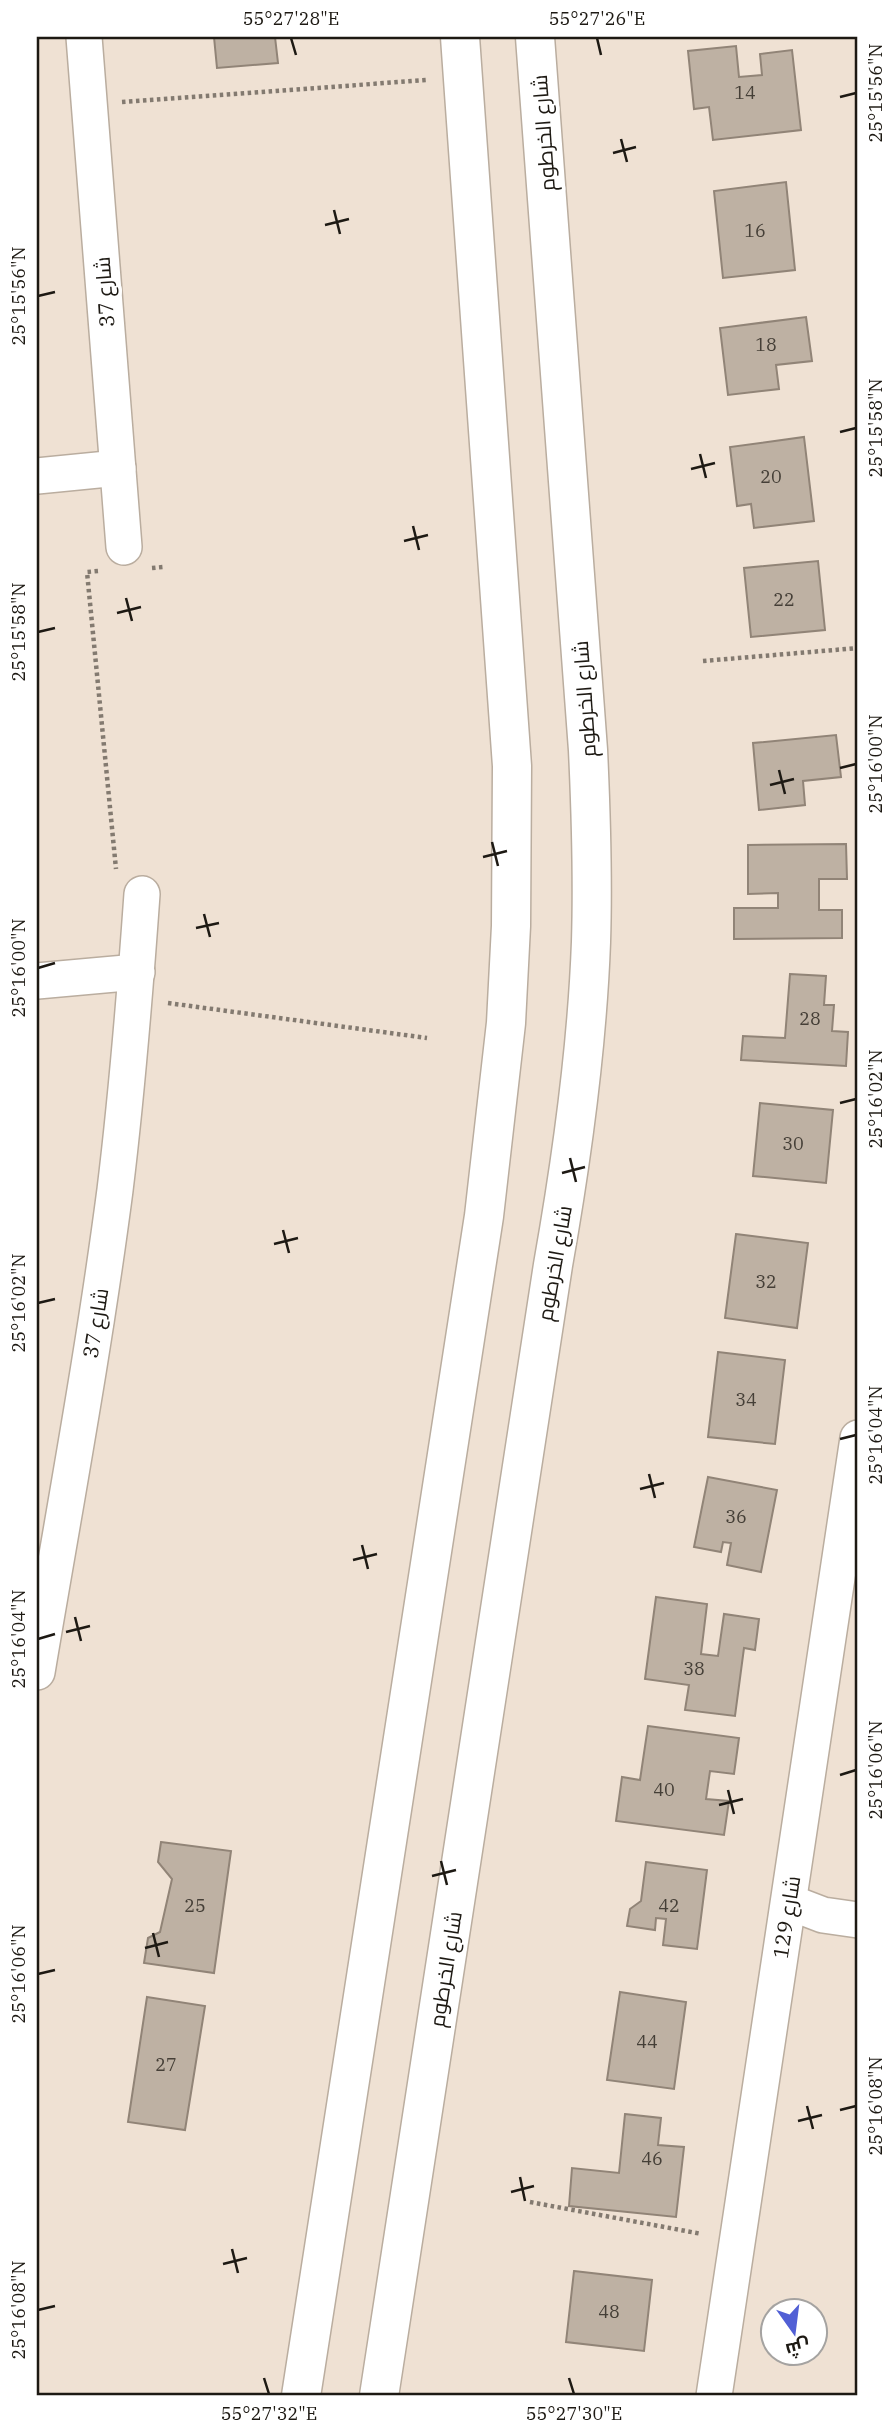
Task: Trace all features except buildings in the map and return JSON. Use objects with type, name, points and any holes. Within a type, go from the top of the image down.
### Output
[{"type":"main road","points":[[301,2396],[484,1216],[506,1023],[512,926],[511,753],[460,37]]},
{"type":"main road","name":"شارع الخرطوم","points":[[379,2396],[553,1265],[567,1189],[585,1038],[591,929],[589,750],[535,37]]},
{"type":"street","name":"شارع 37","points":[[84,37],[124,562]]},
{"type":"street","points":[[37,475],[118,468]]},
{"type":"street","name":"شارع 37","points":[[37,1672],[115,1189],[136,985],[130,884]]},
{"type":"street","points":[[37,981],[136,985]]},
{"type":"street","name":"شارع 129","points":[[714,2396],[853,1502],[858,1438]]},
{"type":"street","points":[[789,1902],[823,1915],[858,1920]]},
{"type":"path","points":[[90,104],[463,78]]},
{"type":"path","points":[[130,884],[87,572],[124,562],[163,567]]},
{"type":"path","points":[[704,661],[858,648]]},
{"type":"path","points":[[136,985],[427,1038]]},
{"type":"path","points":[[530,2202],[737,2240]]}]
